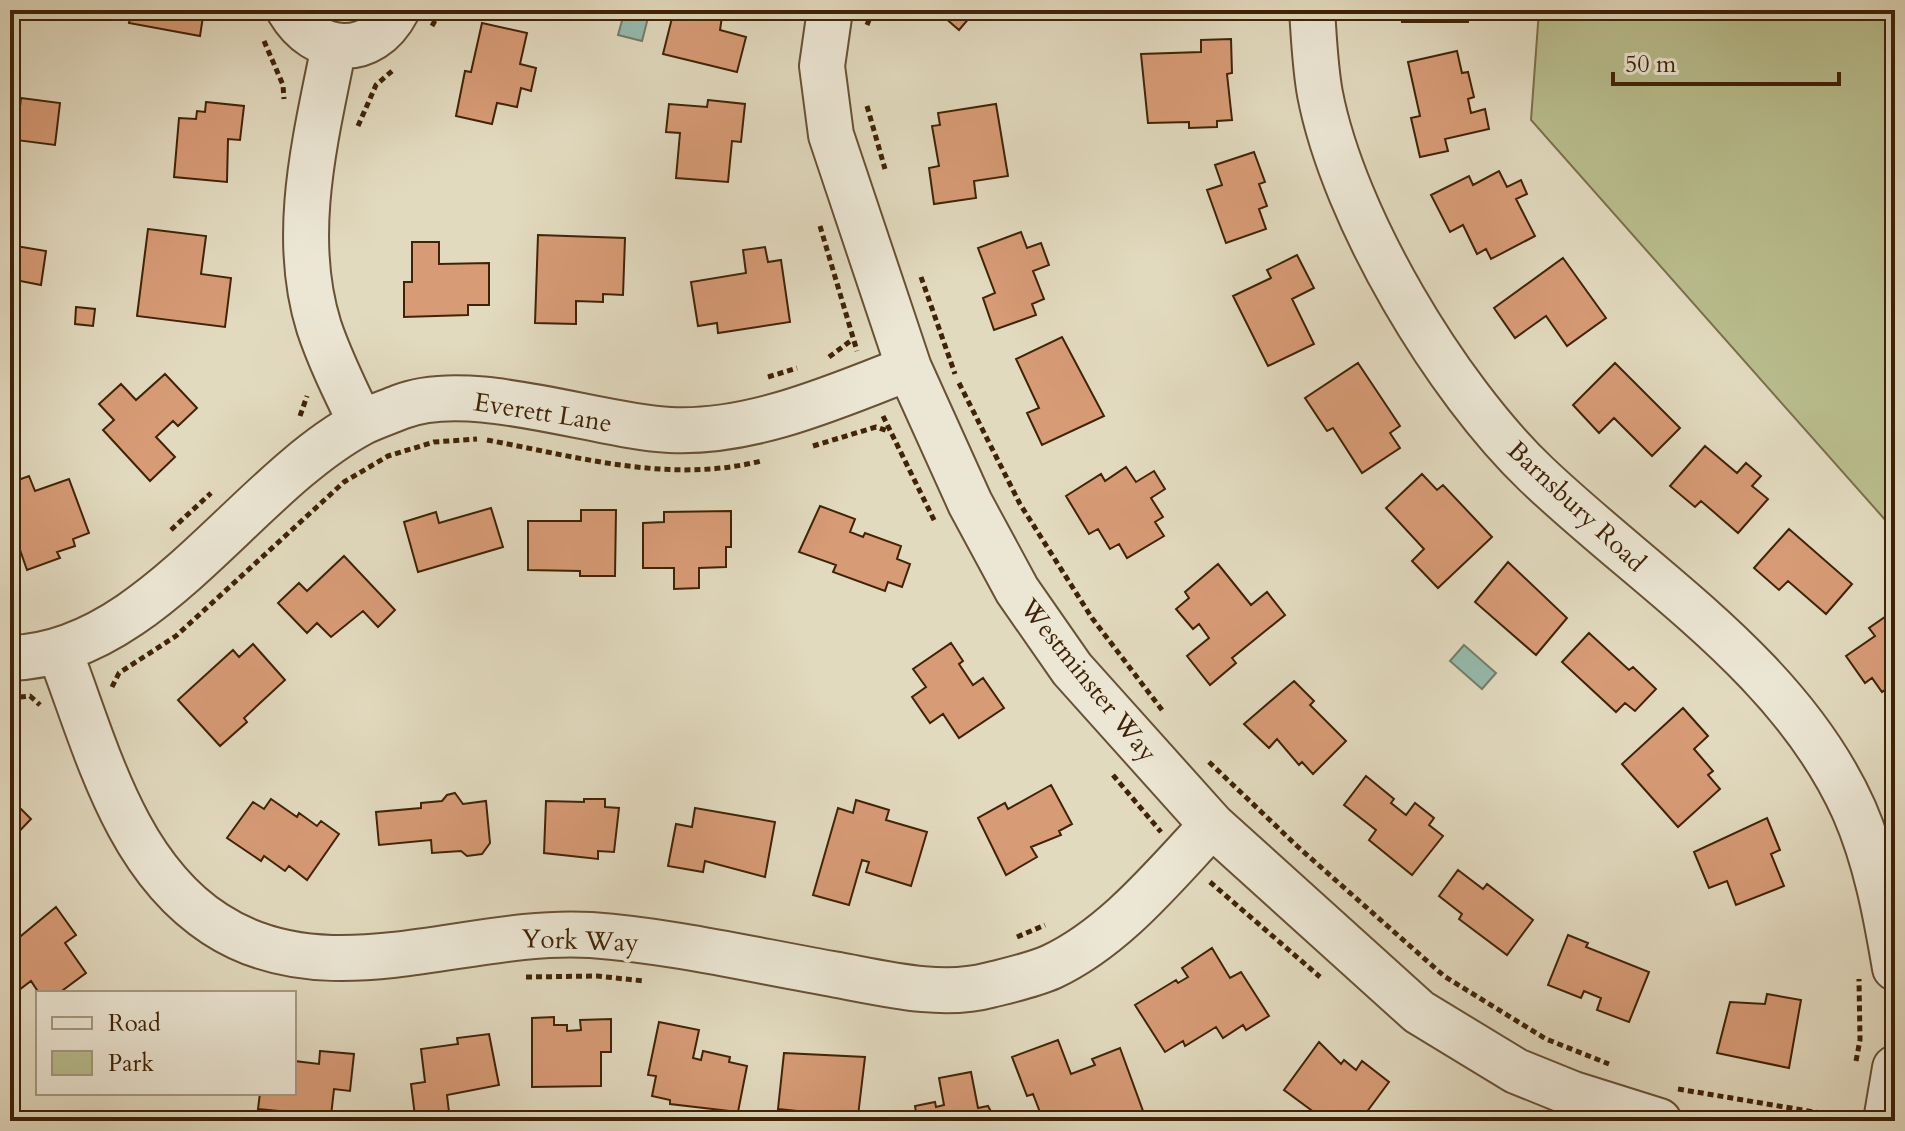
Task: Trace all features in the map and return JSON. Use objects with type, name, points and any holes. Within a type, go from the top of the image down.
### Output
[{"type":"street","points":[[289,10],[308,33],[334,46],[352,46],[370,40],[385,28],[413,21]]},
{"type":"street","name":"Barnsbury Road","points":[[1312,10],[1320,95],[1345,176],[1382,256],[1426,338],[1478,409],[1535,473],[1773,687],[1824,756],[1854,810],[1882,892],[1895,968]]},
{"type":"street","name":"Westminster Way","points":[[847,21],[822,66],[831,135],[909,368],[970,503],[1017,590],[1072,669],[1212,825],[1419,1012],[1516,1071],[1573,1094],[1665,1104]]},
{"type":"street","points":[[334,46],[308,178],[306,248],[318,325],[354,408]]},
{"type":"street","name":"Everett Lane","points":[[10,658],[59,650],[93,637],[136,611],[307,461],[354,408],[457,399],[672,430],[719,428],[771,417],[909,368]]},
{"type":"street","name":"York Way","points":[[59,650],[87,697],[127,822],[151,864],[181,898],[215,925],[252,943],[298,955],[358,958],[536,934],[591,935],[880,983],[934,990],[986,987],[1051,967],[1121,920],[1212,825]]},
{"type":"street","points":[[1872,1120],[1895,1068]]},
{"type":"path","points":[[413,21],[441,10]]},
{"type":"path","points":[[847,21],[873,10]]},
{"type":"path","points":[[356,139],[376,85],[401,64]]},
{"type":"path","points":[[866,96],[888,184]]},
{"type":"path","points":[[919,272],[955,374],[1020,504],[1092,618],[1164,712]]},
{"type":"path","points":[[827,359],[853,339]]},
{"type":"path","points":[[757,380],[799,367]]},
{"type":"path","points":[[292,423],[304,412],[306,401],[354,408]]},
{"type":"path","points":[[799,450],[876,427],[889,431]]},
{"type":"path","points":[[87,697],[176,636],[344,482],[388,456],[434,442],[481,439],[651,471],[722,471],[773,458]]},
{"type":"path","points":[[164,536],[219,485]]},
{"type":"path","points":[[1202,756],[1297,846],[1444,976],[1546,1039],[1616,1066]]},
{"type":"path","points":[[1148,839],[1157,828]]},
{"type":"path","points":[[1013,938],[1055,921]]},
{"type":"path","points":[[1665,1104],[1872,1120]]},
{"type":"green space","points":[[1539,10],[1895,10],[1895,531],[1531,120]]},
{"type":"water","points":[[625,10],[650,10],[642,41],[618,35]]},
{"type":"water","points":[[1464,645],[1496,673],[1482,689],[1450,661]]},
{"type":"building","points":[[132,10],[204,10],[200,36],[129,23]]},
{"type":"building","points":[[674,10],[723,10],[720,30],[746,37],[737,72],[663,54]]},
{"type":"building","points":[[936,10],[976,10],[959,30]]},
{"type":"building","points":[[1401,10],[1485,10],[1485,17],[1468,18],[1468,22],[1402,22]]},
{"type":"building","points":[[482,23],[527,33],[520,64],[536,68],[531,91],[521,88],[517,107],[497,103],[492,124],[456,116],[465,71],[471,72]]},
{"type":"building","points":[[1231,39],[1232,73],[1227,74],[1232,120],[1217,121],[1217,127],[1189,128],[1189,122],[1148,123],[1141,54],[1201,52],[1201,40]]},
{"type":"building","points":[[1457,51],[1462,73],[1468,72],[1474,97],[1468,99],[1471,113],[1485,109],[1489,129],[1445,139],[1448,151],[1420,157],[1411,118],[1420,116],[1408,62]]},
{"type":"building","points":[[21,98],[60,103],[55,145],[16,140]]},
{"type":"building","points":[[708,100],[745,104],[741,142],[732,141],[728,182],[676,178],[680,133],[666,132],[669,104],[707,107]]},
{"type":"building","points":[[206,102],[244,106],[240,140],[228,139],[227,182],[174,177],[179,118],[196,119],[197,111],[205,112]]},
{"type":"building","points":[[996,104],[1008,176],[974,181],[976,198],[934,204],[929,168],[939,166],[932,126],[940,125],[938,113]]},
{"type":"building","points":[[1254,152],[1265,182],[1259,184],[1267,206],[1259,209],[1266,229],[1226,243],[1207,190],[1222,185],[1215,165]]},
{"type":"building","points":[[1499,171],[1507,187],[1521,180],[1527,194],[1516,199],[1535,236],[1491,259],[1486,249],[1477,254],[1463,225],[1450,232],[1431,195],[1469,176],[1473,185]]},
{"type":"building","points":[[148,229],[206,236],[201,274],[231,278],[225,327],[137,316]]},
{"type":"building","points":[[1021,232],[1027,248],[1041,243],[1049,265],[1033,271],[1044,299],[1032,304],[1036,315],[994,330],[983,298],[995,293],[978,248]]},
{"type":"building","points":[[538,235],[625,238],[623,295],[603,294],[603,302],[576,301],[576,324],[535,323]]},
{"type":"building","points":[[412,242],[439,242],[439,264],[489,263],[489,305],[468,305],[468,315],[404,317],[404,282],[412,282]]},
{"type":"building","points":[[10,245],[46,251],[41,285],[10,279]]},
{"type":"building","points":[[765,247],[768,262],[781,260],[790,322],[718,333],[717,323],[698,326],[691,282],[746,273],[743,250]]},
{"type":"building","points":[[1297,255],[1314,288],[1292,299],[1314,344],[1268,366],[1233,296],[1271,278],[1267,270]]},
{"type":"building","points":[[1563,258],[1606,318],[1567,346],[1546,316],[1515,338],[1494,308]]},
{"type":"building","points":[[76,307],[95,309],[93,326],[75,324]]},
{"type":"building","points":[[1062,337],[1104,416],[1042,445],[1027,413],[1039,408],[1016,359]]},
{"type":"building","points":[[1358,363],[1400,426],[1390,433],[1400,448],[1362,473],[1333,428],[1327,431],[1305,398]]},
{"type":"building","points":[[1615,363],[1680,428],[1652,456],[1614,418],[1599,433],[1573,405]]},
{"type":"building","points":[[165,374],[197,408],[178,426],[173,421],[156,437],[175,457],[150,481],[103,430],[114,420],[99,404],[121,384],[136,400]]},
{"type":"building","points":[[1705,446],[1737,473],[1746,463],[1761,476],[1752,486],[1768,499],[1738,533],[1701,501],[1695,507],[1670,486]]},
{"type":"building","points":[[1126,467],[1136,482],[1154,471],[1165,489],[1151,498],[1163,517],[1155,522],[1164,536],[1127,558],[1119,544],[1110,549],[1098,529],[1089,534],[1066,496],[1101,474],[1105,481]]},
{"type":"building","points":[[1422,474],[1437,490],[1443,485],[1492,537],[1438,588],[1412,561],[1424,549],[1386,508]]},
{"type":"building","points":[[29,476],[35,491],[69,479],[89,533],[73,539],[75,546],[57,552],[60,558],[27,570],[10,521],[10,483]]},
{"type":"building","points":[[820,506],[855,519],[850,532],[863,537],[865,533],[901,546],[897,559],[910,564],[902,587],[888,582],[885,591],[833,572],[836,565],[799,552]]},
{"type":"building","points":[[491,508],[503,547],[418,572],[404,522],[436,512],[439,523]]},
{"type":"building","points":[[581,510],[616,510],[615,576],[580,576],[580,571],[528,570],[528,521],[581,521]]},
{"type":"building","points":[[731,511],[731,547],[726,547],[726,567],[699,568],[699,588],[674,589],[674,568],[643,568],[643,523],[664,522],[664,512]]},
{"type":"building","points":[[1789,529],[1852,584],[1826,614],[1788,581],[1779,590],[1754,568]]},
{"type":"building","points":[[344,556],[395,610],[378,627],[363,611],[331,637],[317,623],[307,633],[278,603],[299,583],[307,591]]},
{"type":"building","points":[[1508,562],[1567,618],[1536,655],[1475,602]]},
{"type":"building","points":[[1218,564],[1251,605],[1267,592],[1285,615],[1232,658],[1236,663],[1210,685],[1187,656],[1209,638],[1199,624],[1193,629],[1176,609],[1189,598],[1185,592]]},
{"type":"building","points":[[1895,610],[1895,696],[1889,687],[1882,692],[1872,678],[1865,683],[1846,656],[1875,636],[1869,628]]},
{"type":"building","points":[[1589,633],[1629,670],[1633,667],[1656,689],[1635,711],[1625,703],[1616,712],[1562,662]]},
{"type":"building","points":[[951,643],[963,661],[959,664],[973,685],[983,678],[1004,708],[959,738],[943,714],[930,723],[912,697],[926,687],[913,669]]},
{"type":"building","points":[[253,644],[285,680],[244,718],[247,722],[220,746],[178,700],[233,650],[239,657]]},
{"type":"building","points":[[1294,681],[1314,701],[1310,705],[1346,741],[1313,774],[1302,762],[1299,765],[1277,739],[1269,748],[1244,724]]},
{"type":"building","points":[[1683,708],[1708,736],[1694,749],[1713,771],[1708,775],[1720,789],[1678,827],[1622,764]]},
{"type":"building","points":[[1366,776],[1394,799],[1391,803],[1406,815],[1415,803],[1434,818],[1429,825],[1443,836],[1412,875],[1369,840],[1376,830],[1344,805]]},
{"type":"building","points":[[1051,785],[1072,824],[1059,831],[1061,835],[1031,847],[1037,857],[1006,875],[978,818],[1005,803],[1008,809]]},
{"type":"building","points":[[455,793],[463,804],[486,801],[490,843],[482,854],[467,856],[461,851],[432,853],[431,840],[379,845],[376,812],[421,808],[421,803],[442,801],[447,795]]},
{"type":"building","points":[[10,798],[31,819],[10,841]]},
{"type":"building","points":[[271,799],[297,817],[299,813],[317,826],[321,821],[339,834],[307,880],[289,866],[285,871],[264,856],[261,861],[227,838],[253,802],[264,809]]},
{"type":"building","points":[[584,799],[605,799],[605,807],[619,808],[614,852],[598,851],[598,859],[544,853],[546,801],[584,802]]},
{"type":"building","points":[[856,800],[889,810],[886,820],[927,832],[911,886],[866,872],[869,862],[862,860],[849,905],[813,895],[838,808],[853,813]]},
{"type":"building","points":[[695,808],[775,822],[765,877],[705,861],[703,872],[668,866],[676,824],[692,827]]},
{"type":"building","points":[[1767,818],[1780,850],[1771,854],[1784,886],[1736,905],[1727,881],[1709,888],[1694,852]]},
{"type":"building","points":[[1458,870],[1483,889],[1487,884],[1533,920],[1507,955],[1459,919],[1462,914],[1439,896]]},
{"type":"building","points":[[56,907],[76,935],[65,943],[86,973],[62,991],[38,991],[31,981],[15,993],[10,986],[10,945]]},
{"type":"building","points":[[1568,935],[1588,943],[1586,947],[1649,972],[1629,1022],[1597,1010],[1601,998],[1584,991],[1581,998],[1548,985]]},
{"type":"building","points":[[1212,948],[1230,978],[1241,972],[1269,1016],[1246,1030],[1243,1025],[1223,1038],[1216,1027],[1185,1046],[1183,1041],[1165,1052],[1135,1005],[1176,980],[1178,983],[1188,977],[1182,968]]},
{"type":"building","points":[[1767,994],[1801,1000],[1789,1068],[1717,1053],[1730,1002],[1765,1004]]},
{"type":"building","points":[[554,1017],[554,1025],[567,1025],[567,1031],[581,1030],[580,1020],[611,1019],[611,1052],[601,1052],[601,1086],[532,1087],[532,1018]]},
{"type":"building","points":[[659,1022],[699,1030],[693,1058],[701,1060],[703,1051],[730,1057],[729,1062],[747,1066],[738,1112],[670,1104],[670,1100],[652,1096],[656,1076],[648,1075]]},
{"type":"building","points":[[489,1034],[499,1085],[447,1095],[449,1112],[415,1116],[411,1084],[425,1082],[421,1049],[458,1044],[457,1038]]},
{"type":"building","points":[[1058,1040],[1071,1074],[1095,1065],[1092,1059],[1120,1048],[1143,1111],[1117,1121],[1043,1120],[1033,1094],[1027,1096],[1012,1057]]},
{"type":"building","points":[[1319,1042],[1341,1064],[1344,1060],[1356,1070],[1362,1061],[1389,1082],[1360,1121],[1326,1121],[1284,1090]]},
{"type":"building","points":[[320,1051],[354,1054],[350,1091],[334,1089],[331,1116],[258,1109],[260,1095],[296,1095],[296,1061],[319,1064]]},
{"type":"building","points":[[784,1053],[865,1057],[858,1116],[834,1113],[833,1121],[815,1121],[816,1113],[778,1109]]},
{"type":"building","points":[[971,1072],[978,1108],[988,1106],[996,1121],[893,1121],[892,1117],[916,1112],[915,1106],[935,1102],[936,1107],[944,1105],[939,1078]]}]
